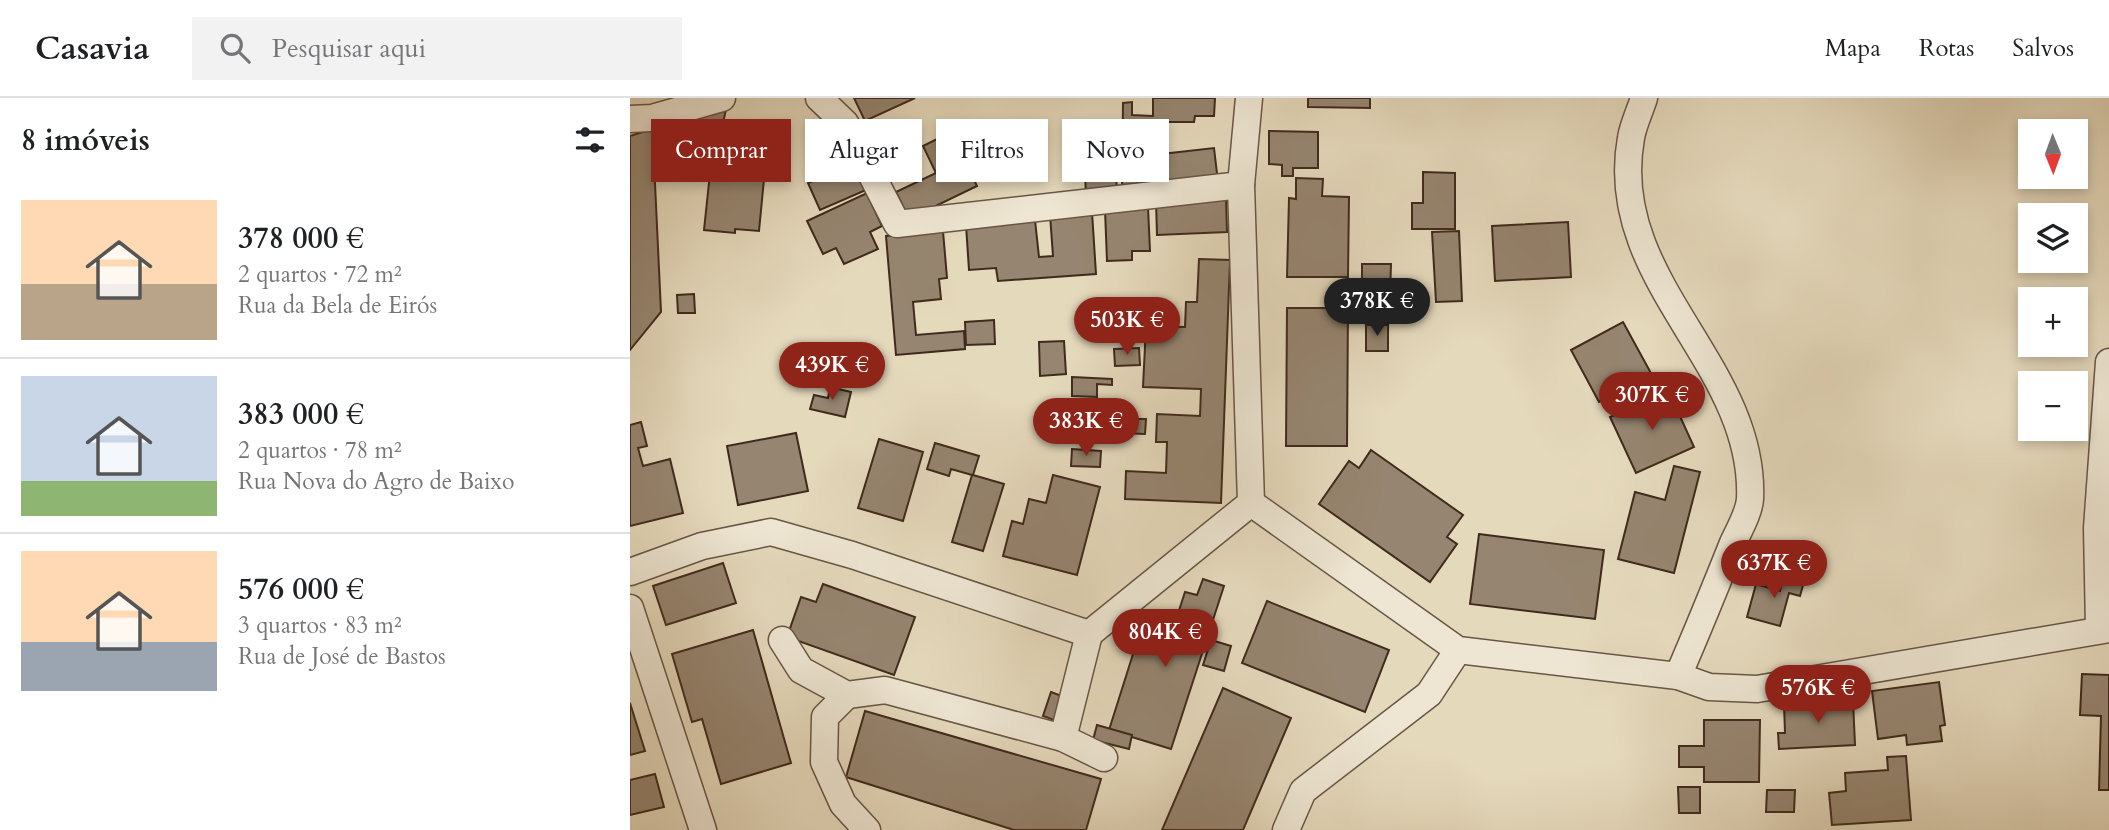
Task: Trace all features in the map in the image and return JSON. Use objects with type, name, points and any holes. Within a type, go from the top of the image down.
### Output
[{"type":"street","points":[[630,119],[652,118],[722,98]]},
{"type":"street","points":[[819,98],[845,123],[897,224],[1241,185]]},
{"type":"street","points":[[1249,98],[1241,185],[1251,503]]},
{"type":"street","points":[[1644,98],[1630,139],[1634,225],[1651,269],[1722,387],[1749,453],[1750,502],[1678,676]]},
{"type":"street","points":[[1251,503],[1458,650],[1678,676],[1709,687],[1757,689],[2104,629],[2097,528],[2109,362]]},
{"type":"street","points":[[1063,738],[1089,634],[1251,503]]},
{"type":"street","points":[[630,572],[702,546],[771,532],[865,559],[1089,634]]},
{"type":"street","points":[[630,608],[703,830]]},
{"type":"street","points":[[782,640],[801,670],[847,695],[885,690],[1063,738],[1104,758]]},
{"type":"street","points":[[1286,830],[1303,791],[1429,694],[1458,650]]},
{"type":"street","points":[[847,695],[825,718],[824,762],[844,804],[867,830]]},
{"type":"building","points":[[854,98],[915,98],[869,119],[864,119]]},
{"type":"building","points":[[1153,98],[1215,98],[1214,116],[1195,116],[1194,122],[1123,119],[1123,103],[1132,102],[1132,115],[1153,116]]},
{"type":"building","points":[[1308,98],[1370,98],[1370,108],[1308,107]]},
{"type":"building","points":[[727,105],[724,119],[683,119]]},
{"type":"building","points":[[651,129],[651,182],[655,182],[661,312],[630,350],[630,136]]},
{"type":"building","points":[[1269,131],[1318,132],[1318,168],[1293,168],[1293,176],[1282,176],[1282,165],[1269,164]]},
{"type":"building","points":[[936,140],[936,173],[923,146]]},
{"type":"building","points":[[1214,148],[1218,182],[1157,189],[1156,182],[1169,182],[1169,153]]},
{"type":"building","points":[[1423,172],[1455,173],[1455,229],[1412,229],[1412,203],[1423,203]]},
{"type":"building","points":[[936,173],[936,182],[975,182],[977,186],[909,219],[896,192],[922,182]]},
{"type":"building","points":[[1296,178],[1323,179],[1322,196],[1349,197],[1348,277],[1287,277],[1289,198],[1296,199]]},
{"type":"building","points":[[709,182],[764,182],[759,231],[735,229],[735,233],[704,230]]},
{"type":"building","points":[[863,182],[866,190],[820,210],[808,183]]},
{"type":"building","points":[[1085,182],[1116,182],[1117,196],[1086,197]]},
{"type":"building","points":[[1122,182],[1137,182],[1137,190],[1122,190]]},
{"type":"building","points":[[867,193],[882,226],[870,232],[878,249],[844,264],[836,248],[823,254],[807,221]]},
{"type":"building","points":[[1226,198],[1227,232],[1157,235],[1156,201]]},
{"type":"building","points":[[1148,207],[1150,251],[1132,251],[1132,260],[1107,261],[1105,210]]},
{"type":"building","points":[[1092,212],[1096,274],[998,281],[996,268],[969,270],[966,225],[1035,220],[1039,257],[1053,256],[1050,215]]},
{"type":"building","points":[[1568,222],[1571,277],[1495,281],[1492,226]]},
{"type":"building","points":[[943,231],[947,278],[939,279],[941,299],[913,302],[916,335],[964,331],[965,349],[896,355],[886,236]]},
{"type":"building","points":[[1459,231],[1462,301],[1436,302],[1432,232]]},
{"type":"building","points":[[1199,259],[1230,260],[1221,503],[1125,499],[1126,471],[1166,473],[1167,442],[1156,442],[1157,414],[1200,416],[1201,389],[1143,387],[1146,326],[1185,327],[1186,302],[1197,302]]},
{"type":"building","points":[[1362,264],[1391,264],[1390,295],[1362,294]]},
{"type":"building","points":[[694,294],[695,313],[678,313],[677,295]]},
{"type":"building","points":[[1287,308],[1348,308],[1347,446],[1286,446]]},
{"type":"building","points":[[994,320],[995,344],[966,345],[965,322]]},
{"type":"building","points":[[1623,322],[1652,375],[1599,402],[1571,350]]},
{"type":"building","points":[[1366,325],[1388,325],[1388,351],[1366,351]]},
{"type":"building","points":[[1064,341],[1066,374],[1040,376],[1039,342]]},
{"type":"building","points":[[1139,348],[1140,365],[1115,366],[1114,349]]},
{"type":"building","points":[[1072,377],[1112,379],[1112,385],[1097,384],[1097,397],[1072,396]]},
{"type":"building","points":[[830,387],[851,392],[845,417],[810,409],[814,395],[828,398]]},
{"type":"building","points":[[1668,390],[1694,447],[1636,473],[1610,417]]},
{"type":"building","points":[[1066,415],[1091,416],[1091,431],[1066,431]]},
{"type":"building","points":[[1118,419],[1146,419],[1145,434],[1118,433]]},
{"type":"building","points":[[641,422],[647,446],[638,448],[643,466],[670,459],[683,513],[630,526],[630,425]]},
{"type":"building","points":[[796,433],[808,491],[738,505],[727,446]]},
{"type":"building","points":[[879,439],[923,452],[903,521],[858,508]]},
{"type":"building","points":[[935,443],[979,456],[973,475],[1004,484],[983,551],[952,542],[972,475],[951,469],[949,476],[927,469]]},
{"type":"building","points":[[1072,449],[1101,451],[1100,467],[1071,466]]},
{"type":"building","points":[[1371,450],[1463,515],[1447,537],[1457,544],[1430,582],[1319,504],[1349,461],[1359,468]]},
{"type":"building","points":[[1674,466],[1700,472],[1674,573],[1618,559],[1635,492],[1665,500]]},
{"type":"building","points":[[1053,475],[1100,487],[1077,575],[1003,556],[1012,521],[1023,524],[1029,499],[1046,503]]},
{"type":"building","points":[[1479,534],[1604,550],[1595,619],[1470,604]]},
{"type":"building","points":[[723,563],[736,603],[666,625],[653,586]]},
{"type":"building","points":[[1785,572],[1805,578],[1800,596],[1789,593],[1780,626],[1747,617],[1756,584],[1780,591]]},
{"type":"building","points":[[1203,579],[1224,586],[1171,749],[1109,730],[1146,613],[1175,623],[1185,592],[1197,595]]},
{"type":"building","points":[[823,584],[915,617],[894,675],[787,637],[801,597],[816,602]]},
{"type":"building","points":[[1267,601],[1389,650],[1365,712],[1242,663]]},
{"type":"building","points":[[753,630],[791,763],[721,784],[702,719],[692,722],[672,654]]},
{"type":"building","points":[[1211,640],[1231,646],[1224,671],[1203,665]]},
{"type":"building","points":[[2082,674],[2109,675],[2109,790],[2099,790],[2101,716],[2080,715]]},
{"type":"building","points":[[1939,682],[1945,725],[1940,726],[1942,741],[1907,745],[1906,735],[1878,739],[1872,691]]},
{"type":"building","points":[[1223,688],[1291,718],[1243,830],[1162,830]]},
{"type":"building","points":[[1051,692],[1067,698],[1059,722],[1043,716]]},
{"type":"building","points":[[1853,701],[1855,745],[1779,749],[1778,733],[1785,733],[1784,704]]},
{"type":"building","points":[[630,703],[645,751],[630,755]]},
{"type":"building","points":[[865,711],[1101,779],[1086,830],[1014,830],[846,777]]},
{"type":"building","points":[[1704,720],[1760,720],[1759,782],[1704,782],[1704,767],[1679,767],[1679,746],[1704,746]]},
{"type":"building","points":[[1097,725],[1132,735],[1129,749],[1093,740]]},
{"type":"building","points":[[1906,756],[1911,820],[1832,825],[1829,793],[1846,791],[1845,773],[1888,770],[1887,757]]},
{"type":"building","points":[[655,774],[664,807],[630,815],[630,780]]},
{"type":"building","points":[[1678,787],[1700,787],[1700,813],[1679,813]]},
{"type":"building","points":[[1767,790],[1795,790],[1794,812],[1766,812]]}]
